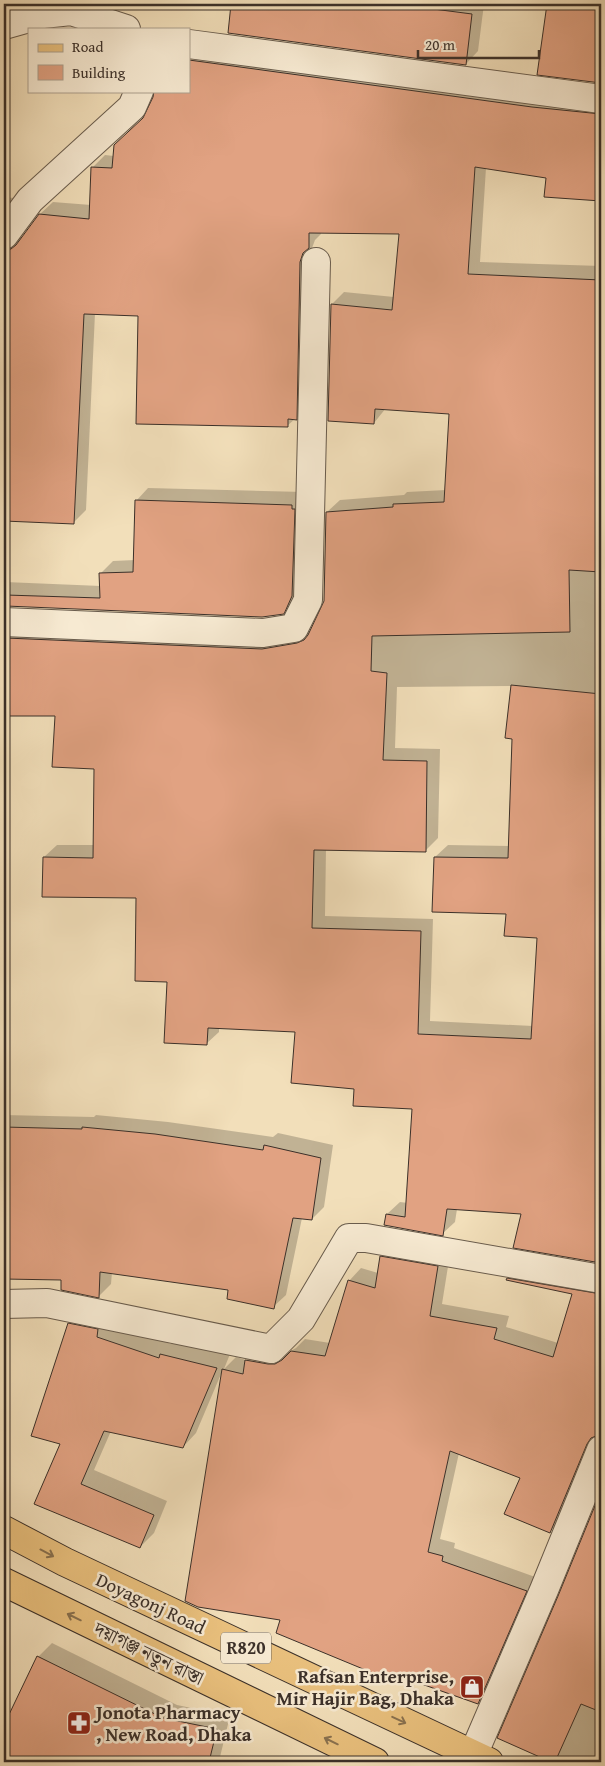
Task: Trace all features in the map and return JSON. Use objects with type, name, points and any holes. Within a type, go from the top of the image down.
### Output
[{"type":"main road","name":"Doyagonj Road","points":[[4,1530],[65,1562],[477,1760]]},
{"type":"main road","name":"দয়াগঞ্জ নতুন রাস্তা","points":[[4,1582],[375,1762]]},
{"type":"street","points":[[4,25],[43,14],[70,11],[123,28]]},
{"type":"street","points":[[190,44],[601,99]]},
{"type":"street","points":[[4,235],[30,200],[132,107],[139,92]]},
{"type":"street","points":[[4,622],[263,632],[294,628],[308,600],[316,262]]},
{"type":"street","points":[[4,1304],[47,1303],[271,1350],[301,1318],[349,1238],[375,1240],[601,1279]]},
{"type":"street","points":[[477,1760],[601,1450]]},
{"type":"building","points":[[231,4],[419,4],[418,7],[472,14],[466,65],[228,33]]},
{"type":"building","points":[[547,4],[601,4],[601,83],[537,75]]},
{"type":"building","points":[[190,60],[532,107],[601,114],[601,201],[544,197],[546,178],[475,167],[468,274],[601,280],[601,572],[569,570],[570,632],[372,636],[371,671],[387,673],[383,760],[427,761],[426,852],[314,850],[312,928],[421,931],[418,1034],[531,1039],[537,938],[504,936],[506,914],[432,912],[434,857],[508,858],[512,739],[505,738],[511,685],[601,694],[601,1041],[598,1041],[599,1119],[601,1119],[601,1263],[513,1248],[521,1214],[447,1209],[443,1236],[384,1225],[386,1214],[405,1217],[412,1109],[353,1106],[354,1089],[291,1083],[295,1032],[208,1028],[207,1045],[164,1043],[167,982],[135,981],[136,898],[42,897],[43,857],[93,858],[94,769],[52,767],[55,716],[6,716],[6,638],[262,649],[297,643],[304,640],[308,635],[324,601],[326,512],[393,507],[393,504],[444,502],[449,414],[375,409],[374,424],[328,421],[331,304],[392,310],[399,234],[309,233],[309,248],[303,253],[300,262],[297,420],[288,419],[288,427],[136,424],[138,316],[84,314],[74,524],[4,521],[4,250],[11,249],[16,245],[39,214],[89,219],[91,167],[112,168],[114,145],[143,118],[154,92],[190,92]]},
{"type":"building","points":[[135,500],[292,505],[292,509],[295,509],[292,596],[284,614],[262,617],[6,606],[6,595],[100,598],[99,573],[133,572]]},
{"type":"building","points":[[4,1127],[82,1129],[82,1127],[155,1134],[263,1150],[264,1145],[321,1158],[312,1220],[293,1218],[274,1309],[227,1299],[228,1290],[100,1272],[99,1298],[61,1290],[61,1280],[4,1279]]},
{"type":"building","points":[[380,1256],[438,1266],[430,1316],[497,1328],[494,1339],[553,1357],[572,1294],[506,1280],[507,1278],[601,1294],[601,1418],[596,1436],[591,1438],[587,1444],[550,1533],[504,1514],[520,1478],[450,1451],[428,1552],[443,1556],[442,1561],[527,1591],[478,1704],[399,1676],[397,1683],[276,1633],[280,1620],[198,1607],[185,1601],[222,1369],[243,1374],[245,1360],[275,1364],[291,1351],[325,1356],[348,1280],[375,1288]]},
{"type":"building","points":[[68,1323],[98,1329],[97,1337],[159,1358],[160,1354],[217,1368],[183,1448],[104,1431],[81,1484],[154,1515],[140,1548],[34,1504],[60,1444],[31,1436]]},
{"type":"building","points":[[601,1491],[601,1712],[581,1704],[555,1762],[551,1762],[497,1738]]},
{"type":"building","points":[[37,1656],[163,1718],[217,1729],[209,1762],[20,1762],[4,1755],[4,1725]]},
{"type":"place","name":"Rafsan Enterprise, Mir Hajir Bag, Dhaka","points":[[472,1687]]},
{"type":"place","name":"Jonota Pharmacy , New Road, Dhaka","points":[[79,1723]]}]
